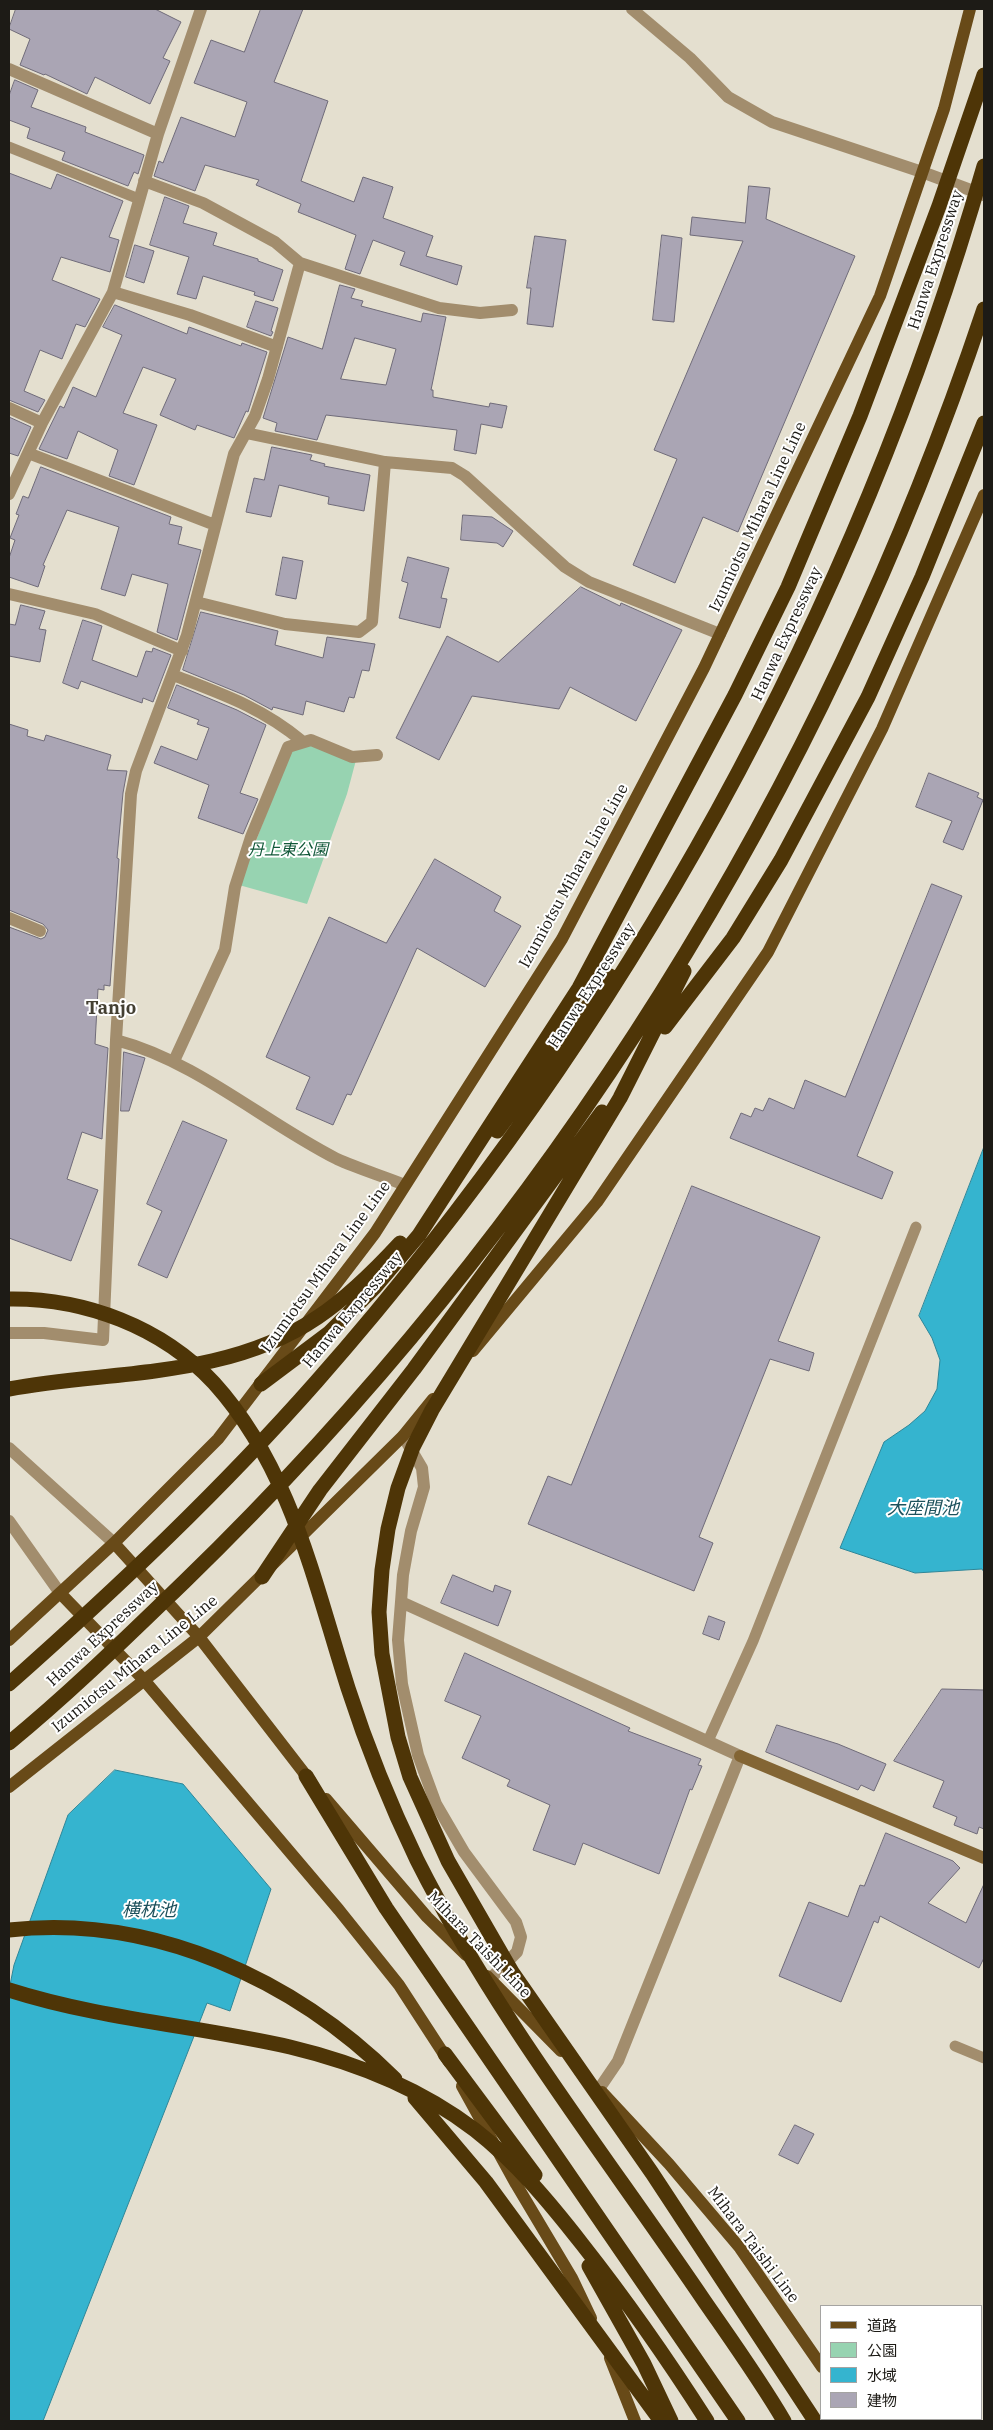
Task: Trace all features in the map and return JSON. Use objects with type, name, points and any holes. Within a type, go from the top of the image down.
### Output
[{"type":"highway","points":[[261,1384],[329,1333],[376,1287],[418,1235],[579,988],[736,695],[788,587],[860,416],[939,206],[984,75]]},
{"type":"highway","name":"Hanwa Expressway","points":[[9,1684],[107,1597],[206,1501],[317,1381],[410,1270],[502,1152],[590,1026],[673,893],[755,742],[816,618],[863,510],[936,319],[984,166]]},
{"type":"highway","name":"Hanwa Expressway","points":[[9,1743],[139,1626],[243,1525],[353,1407],[447,1293],[539,1175],[625,1052],[711,913],[787,777],[856,635],[921,480],[984,309]]},
{"type":"highway","points":[[262,1577],[320,1490],[414,1369],[497,1252],[733,938],[771,876],[868,697],[922,577],[984,423]]},
{"type":"highway","points":[[9,1389],[146,1373],[208,1361],[259,1347],[287,1336],[318,1318],[379,1265],[476,1158],[673,893]]},
{"type":"highway","points":[[711,913],[672,997],[620,1098],[432,1410],[413,1447],[398,1488],[388,1529],[382,1570],[380,1620],[382,1654],[398,1737],[410,1777],[448,1861],[512,1972],[652,2172],[815,2421]]},
{"type":"highway","points":[[9,1299],[35,1299],[79,1306],[117,1318],[153,1335],[185,1356],[213,1382],[254,1435],[271,1465],[292,1513],[325,1608],[365,1739],[387,1795],[451,1924],[535,2056],[703,2299],[784,2421]]},
{"type":"highway","points":[[306,1776],[386,1908],[738,2421]]},
{"type":"highway","points":[[9,1930],[65,1928],[92,1930],[169,1944],[207,1956],[252,1974],[297,1999],[344,2033],[382,2065],[428,2111],[486,2182],[667,2419]]},
{"type":"highway","points":[[9,1990],[66,2005],[249,2039],[333,2058],[404,2086],[441,2107],[475,2130],[506,2157],[559,2214],[610,2279],[707,2421]]},
{"type":"highway","points":[[445,2054],[537,2179],[598,2280],[667,2419]]},
{"type":"main road","name":"Izumiotsu Mihara Line Line","points":[[9,1640],[114,1543],[218,1439],[375,1233],[562,939],[720,634],[880,296],[944,109],[970,9]]},
{"type":"main road","name":"Izumiotsu Mihara Line Line","points":[[9,1787],[199,1638],[262,1577],[403,1436],[597,1202],[768,952],[882,729],[984,495]]},
{"type":"main road","name":"Mihara Taishi Line","points":[[114,1543],[199,1638],[306,1776],[427,1917],[599,2089],[669,2164],[740,2248],[820,2364]]},
{"type":"main road","points":[[60,1593],[144,1680],[339,1910],[399,1985],[445,2054],[516,2184],[572,2278],[614,2367],[635,2421]]},
{"type":"street","points":[[9,494],[42,423],[113,292],[158,134],[201,9]]},
{"type":"street","points":[[632,9],[690,58],[728,97],[772,122],[922,172],[984,195]]},
{"type":"street","points":[[9,69],[158,134]]},
{"type":"street","points":[[144,181],[219,212],[275,242],[300,263],[439,308],[480,313],[512,310]]},
{"type":"street","points":[[9,1333],[44,1333],[103,1340],[116,1040],[131,794],[136,771],[182,651],[234,454],[255,416],[277,347],[300,263]]},
{"type":"street","points":[[113,292],[190,315],[277,347]]},
{"type":"street","points":[[9,408],[42,423]]},
{"type":"street","points":[[246,433],[385,462],[452,468],[465,476],[565,566],[589,582],[720,634]]},
{"type":"street","points":[[28,453],[215,525]]},
{"type":"street","points":[[196,602],[285,624],[359,632],[372,622],[385,462]]},
{"type":"street","points":[[9,594],[95,614],[182,651]]},
{"type":"street","points":[[173,675],[242,701],[280,723],[302,741]]},
{"type":"street","points":[[174,1061],[225,950],[235,887],[251,837],[288,747],[302,741],[311,740],[352,757],[376,755]]},
{"type":"street","points":[[9,918],[40,931]]},
{"type":"street","points":[[116,1040],[144,1047],[174,1061],[338,1159],[405,1184]]},
{"type":"street","points":[[403,1436],[422,1468],[424,1487],[411,1530],[403,1574],[398,1640],[402,1684],[407,1715],[418,1755],[436,1804],[464,1852],[516,1922],[521,1937],[517,1952],[490,1979]]},
{"type":"street","points":[[9,1448],[114,1543]]},
{"type":"street","points":[[9,1521],[60,1593]]},
{"type":"street","points":[[401,1602],[740,1756],[984,1858]]},
{"type":"street","points":[[599,2089],[618,2061],[740,1756]]},
{"type":"lane","points":[[9,146],[139,199]]},
{"type":"lane","points":[[708,1741],[753,1641],[916,1227]]},
{"type":"lane","points":[[955,2046],[984,2058]]},
{"type":"green space","name":"丹上東公園","points":[[302,741],[356,760],[347,794],[307,904],[239,885],[291,750]]},
{"type":"water","name":"大座間池","points":[[984,1147],[984,1572],[982,1569],[915,1573],[840,1548],[884,1442],[909,1425],[925,1411],[937,1389],[940,1360],[932,1338],[919,1316]]},
{"type":"water","name":"横枕池","points":[[115,1770],[183,1784],[271,1889],[230,2011],[207,2003],[43,2421],[9,2421],[9,1990],[14,1965],[68,1815]]},
{"type":"building","points":[[16,9],[155,9],[181,22],[163,58],[170,61],[150,104],[95,77],[87,94],[45,74],[20,65],[30,39],[9,29]]},
{"type":"building","points":[[261,9],[303,9],[274,82],[328,101],[301,181],[354,202],[363,177],[393,187],[383,218],[433,236],[426,256],[462,266],[457,285],[400,265],[405,252],[373,240],[360,274],[345,269],[356,235],[298,212],[301,204],[256,185],[259,180],[205,165],[195,191],[154,176],[159,161],[163,163],[181,117],[235,137],[247,102],[194,83],[211,40],[244,52]]},
{"type":"building","points":[[15,80],[38,90],[31,107],[86,127],[85,132],[144,155],[138,174],[134,172],[128,186],[62,160],[65,152],[27,138],[30,128],[9,120],[9,96]]},
{"type":"building","points":[[9,173],[51,189],[57,174],[123,201],[109,237],[119,240],[110,272],[61,257],[52,280],[100,299],[85,327],[76,324],[62,359],[40,350],[24,391],[45,400],[38,412],[9,400]]},
{"type":"building","points":[[749,186],[770,188],[766,219],[855,256],[738,532],[703,517],[675,583],[633,565],[677,459],[654,450],[743,241],[690,235],[692,217],[745,223]]},
{"type":"building","points":[[165,197],[189,206],[183,223],[217,233],[213,245],[258,259],[258,261],[283,270],[273,301],[254,295],[255,292],[203,276],[196,299],[177,294],[189,257],[150,245]]},
{"type":"building","points":[[662,235],[682,238],[674,322],[653,320]]},
{"type":"building","points":[[535,236],[566,240],[553,327],[527,324],[531,288],[527,288]]},
{"type":"building","points":[[135,245],[154,251],[144,283],[126,277]]},
{"type":"building","points":[[340,285],[355,289],[351,298],[363,301],[361,306],[421,322],[423,313],[446,317],[431,390],[433,390],[433,397],[489,407],[490,403],[507,406],[502,428],[481,424],[476,454],[454,450],[457,430],[326,415],[317,440],[275,431],[277,423],[263,418],[288,337],[322,349]],"holes":[[[355,338],[396,349],[386,385],[341,379]]]},
{"type":"building","points":[[256,301],[278,308],[271,336],[247,327]]},
{"type":"building","points":[[115,305],[187,334],[189,327],[241,346],[242,343],[267,352],[248,412],[246,411],[234,438],[197,425],[195,430],[160,415],[176,379],[143,367],[123,413],[157,425],[134,485],[109,476],[118,450],[78,431],[67,459],[39,449],[60,406],[64,408],[73,387],[96,397],[122,335],[103,327]]},
{"type":"building","points":[[9,417],[31,427],[18,456],[9,453]]},
{"type":"building","points":[[272,447],[312,455],[310,460],[325,464],[324,466],[370,475],[364,511],[328,504],[329,497],[279,485],[271,517],[246,512],[254,478],[264,480]]},
{"type":"building","points":[[41,467],[171,517],[169,524],[182,527],[178,544],[201,550],[177,640],[157,632],[168,584],[132,574],[125,596],[101,589],[119,527],[67,510],[43,565],[45,566],[38,587],[9,577],[9,558],[15,540],[10,538],[19,515],[16,514],[23,496],[28,498]]},
{"type":"building","points":[[463,515],[492,517],[513,531],[503,547],[497,543],[461,540]]},
{"type":"building","points":[[283,557],[303,561],[296,599],[276,595]]},
{"type":"building","points":[[408,557],[449,568],[441,598],[447,599],[440,628],[399,618],[408,583],[402,581]]},
{"type":"building","points":[[581,587],[620,606],[621,603],[682,630],[636,721],[570,687],[559,709],[472,696],[439,760],[396,738],[447,636],[498,662]]},
{"type":"building","points":[[21,605],[45,611],[39,629],[46,630],[40,662],[9,656],[9,624],[15,625]]},
{"type":"building","points":[[201,612],[278,631],[275,645],[323,658],[327,637],[375,644],[369,671],[362,670],[354,698],[349,697],[344,712],[306,701],[303,715],[273,707],[272,710],[244,695],[183,670]]},
{"type":"building","points":[[83,620],[102,626],[92,660],[137,677],[146,651],[152,652],[153,648],[171,655],[153,702],[143,698],[142,703],[81,681],[78,689],[63,683]]},
{"type":"building","points":[[177,685],[237,710],[266,725],[240,793],[258,799],[243,834],[198,818],[209,785],[154,763],[161,746],[197,760],[209,728],[197,724],[199,720],[168,708]]},
{"type":"building","points":[[9,724],[28,730],[27,736],[44,741],[46,735],[111,755],[107,770],[127,771],[117,858],[119,859],[110,986],[104,985],[104,990],[98,989],[95,1044],[108,1048],[102,1139],[82,1132],[67,1179],[98,1190],[71,1261],[9,1238],[9,927],[41,939],[45,937],[48,930],[43,924],[9,910]]},
{"type":"building","points":[[929,773],[979,793],[977,797],[983,800],[963,850],[943,842],[952,821],[916,807]]},
{"type":"building","points":[[435,859],[501,897],[494,911],[521,926],[485,987],[417,948],[351,1095],[347,1094],[333,1125],[296,1109],[310,1077],[266,1057],[329,917],[386,943]]},
{"type":"building","points":[[932,884],[962,896],[857,1156],[893,1172],[882,1199],[730,1138],[741,1113],[751,1117],[755,1108],[763,1111],[769,1098],[794,1109],[805,1080],[845,1097]]},
{"type":"building","points":[[124,1052],[145,1058],[129,1111],[121,1111]]},
{"type":"building","points":[[183,1121],[227,1140],[167,1278],[138,1265],[162,1211],[147,1204]]},
{"type":"building","points":[[692,1186],[820,1237],[778,1341],[814,1353],[809,1371],[770,1359],[699,1537],[713,1543],[694,1591],[528,1524],[548,1476],[571,1485]]},
{"type":"building","points":[[453,1575],[493,1592],[495,1585],[511,1591],[498,1626],[441,1603]]},
{"type":"building","points":[[709,1616],[725,1622],[719,1640],[703,1634]]},
{"type":"building","points":[[465,1653],[630,1728],[628,1731],[701,1759],[698,1765],[702,1766],[692,1790],[690,1789],[659,1874],[583,1843],[575,1865],[533,1850],[550,1805],[507,1786],[510,1780],[462,1758],[481,1716],[445,1701]]},
{"type":"building","points":[[942,1689],[984,1690],[984,1829],[979,1827],[977,1834],[954,1825],[957,1817],[933,1807],[944,1781],[894,1761]]},
{"type":"building","points":[[777,1725],[838,1744],[886,1764],[874,1791],[861,1785],[858,1790],[766,1752]]},
{"type":"building","points":[[886,1833],[953,1861],[960,1868],[928,1903],[966,1923],[984,1884],[984,1958],[979,1968],[880,1916],[878,1923],[874,1921],[841,2002],[779,1976],[809,1902],[848,1917],[860,1885],[864,1886]]},
{"type":"building","points":[[795,2125],[814,2134],[798,2164],[779,2155]]},
{"type":"district","name":"Tanjo","points":[[111,1009]]}]
